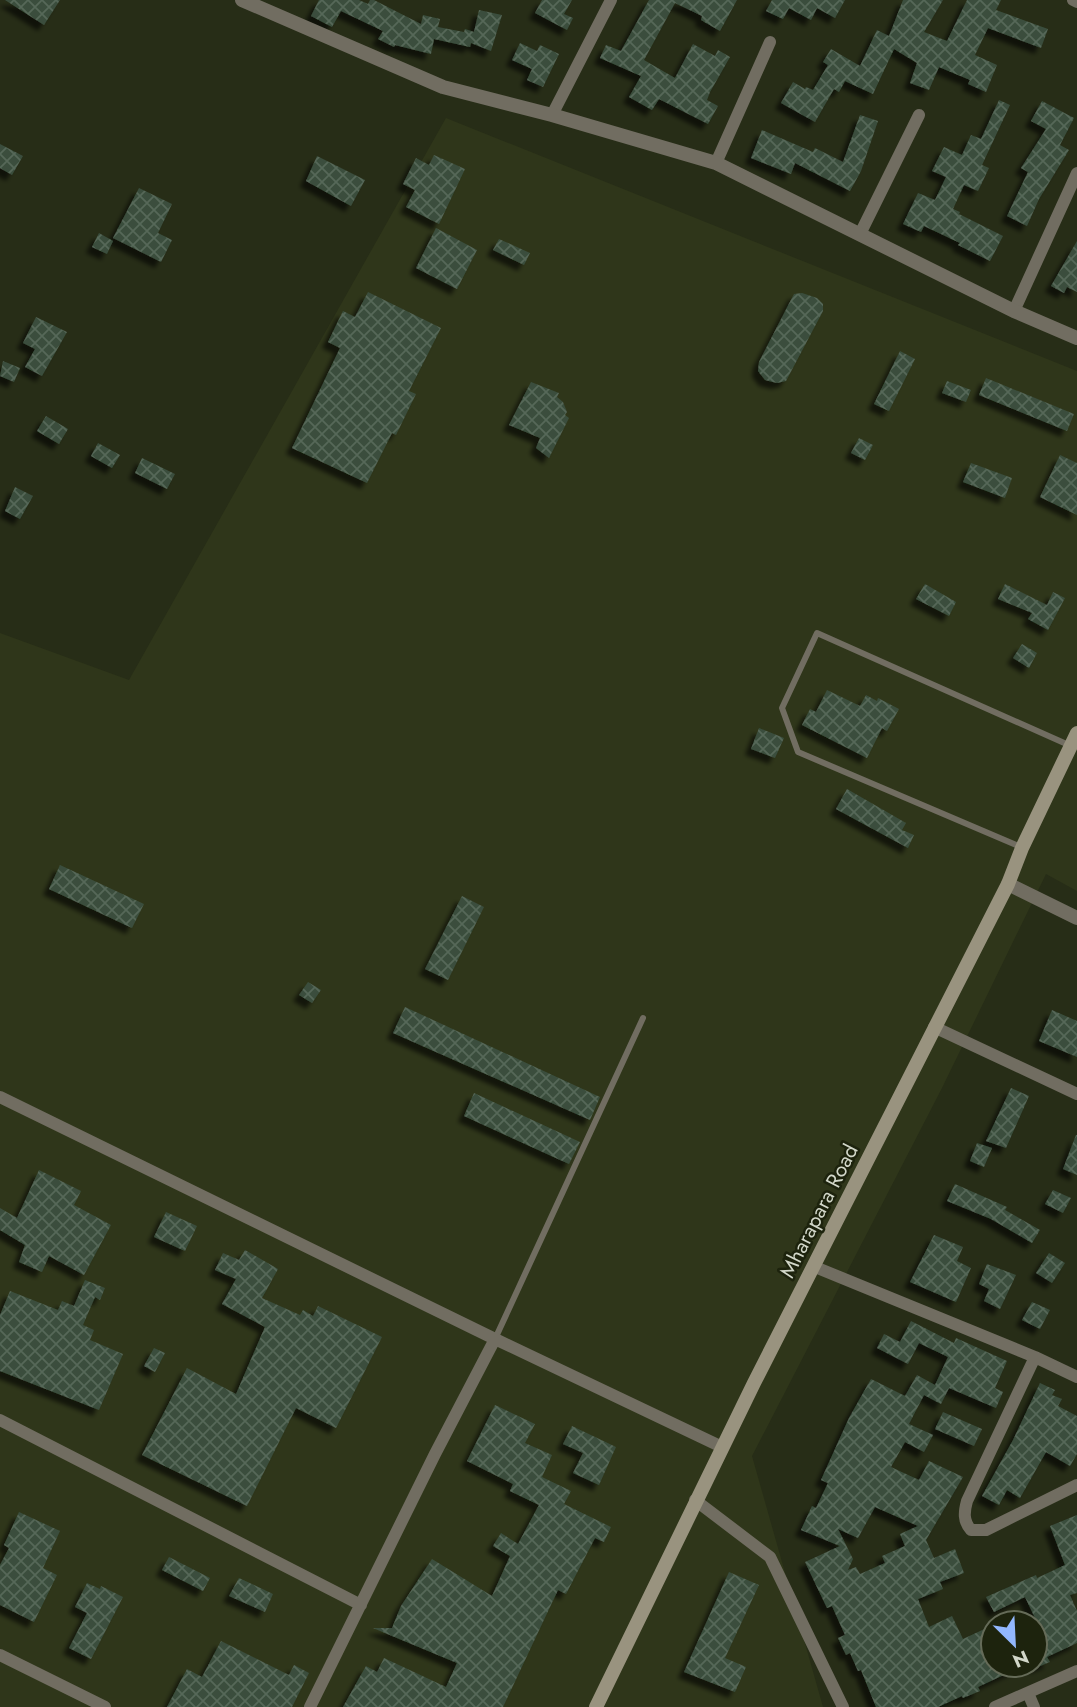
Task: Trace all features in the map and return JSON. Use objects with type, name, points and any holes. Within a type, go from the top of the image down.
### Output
[{"type":"main road","name":"Mharapara Road","points":[[596,1707],[695,1500],[1008,884],[1022,848],[1074,739]]},
{"type":"street","points":[[242,0],[443,87],[552,114],[716,163],[1014,311],[1077,338]]},
{"type":"street","points":[[552,114],[611,0]]},
{"type":"street","points":[[716,163],[770,42]]},
{"type":"street","points":[[860,234],[919,115]]},
{"type":"street","points":[[1014,311],[1077,173]]},
{"type":"street","points":[[1008,884],[1077,918]]},
{"type":"street","points":[[934,1027],[1077,1094]]},
{"type":"street","points":[[0,1097],[722,1447]]},
{"type":"street","points":[[815,1267],[1035,1357],[1077,1377]]},
{"type":"street","points":[[310,1707],[495,1339]]},
{"type":"street","points":[[1035,1357],[967,1501],[964,1516],[966,1525],[971,1530],[986,1530],[1077,1485]]},
{"type":"street","points":[[0,1420],[361,1605]]},
{"type":"street","points":[[695,1500],[770,1557],[843,1707]]},
{"type":"street","points":[[0,1654],[105,1707]]},
{"type":"street","points":[[995,1707],[1077,1671]]},
{"type":"street","points":[[1028,1693],[1034,1707]]},
{"type":"lane","points":[[1022,848],[798,752],[782,708],[817,634],[1074,739]]},
{"type":"lane","points":[[495,1339],[643,1018]]},
{"type":"shaded area","points":[[446,118],[1077,371],[1077,891],[1046,874],[942,1088],[752,1456],[823,1707],[0,1707],[0,633],[129,680]]},
{"type":"building","points":[[5,0],[60,0],[44,25]]},
{"type":"building","points":[[319,0],[359,0],[368,4],[370,0],[374,0],[421,24],[423,15],[440,19],[438,27],[464,32],[465,29],[474,32],[479,10],[502,15],[491,51],[471,43],[470,47],[434,39],[431,54],[395,45],[394,47],[378,39],[383,31],[341,11],[332,27],[311,16]]},
{"type":"building","points":[[542,0],[572,0],[564,14],[573,18],[567,30],[535,13]]},
{"type":"building","points":[[649,0],[737,0],[720,31],[701,20],[702,16],[675,3],[644,60],[675,78],[693,44],[715,56],[718,50],[730,57],[707,100],[718,106],[708,124],[659,99],[652,110],[629,97],[641,76],[600,58],[606,45],[621,51]]},
{"type":"building","points":[[772,0],[845,0],[835,18],[817,8],[811,20],[789,8],[783,19],[766,11]]},
{"type":"building","points":[[903,0],[943,0],[924,32],[947,41],[967,0],[1001,0],[996,10],[1048,29],[1041,48],[988,28],[975,55],[997,65],[986,92],[968,84],[970,80],[939,67],[929,90],[910,83],[917,63],[894,49],[873,94],[845,81],[839,92],[834,89],[815,122],[781,103],[793,82],[813,90],[828,65],[823,62],[831,49],[860,66],[877,30],[889,36]]},
{"type":"building","points":[[520,43],[537,51],[540,45],[559,54],[543,87],[527,80],[532,69],[512,60]]},
{"type":"building","points":[[999,100],[1010,105],[982,165],[989,168],[978,191],[964,185],[953,209],[1003,236],[990,261],[924,226],[921,232],[903,224],[918,193],[935,200],[946,177],[932,171],[944,147],[962,155],[971,135],[981,139]]},
{"type":"building","points":[[1042,101],[1074,118],[1060,145],[1069,150],[1039,199],[1027,226],[1007,216],[1028,172],[1021,168],[1046,129],[1031,121]]},
{"type":"building","points":[[860,115],[878,121],[861,171],[850,191],[795,163],[791,174],[751,158],[762,130],[813,152],[815,148],[843,162]]},
{"type":"building","points":[[0,144],[23,156],[12,175],[0,168]]},
{"type":"building","points":[[434,155],[465,169],[439,224],[406,207],[415,190],[403,184],[416,158],[429,165]]},
{"type":"building","points":[[317,156],[365,180],[351,206],[306,181]]},
{"type":"building","points":[[139,188],[172,204],[158,233],[172,240],[161,262],[113,238]]},
{"type":"building","points":[[436,228],[477,250],[457,289],[416,268]]},
{"type":"building","points":[[99,233],[113,241],[107,254],[92,247]]},
{"type":"building","points":[[499,239],[530,253],[524,265],[493,250]]},
{"type":"building","points":[[1077,241],[1077,292],[1067,287],[1064,293],[1051,286]]},
{"type":"building","points":[[368,292],[441,328],[409,391],[416,394],[396,435],[392,433],[367,483],[292,448],[340,348],[328,342],[343,311],[355,317]]},
{"type":"building","points":[[802,293],[817,298],[823,304],[823,311],[786,381],[777,383],[765,380],[758,371],[759,362],[794,294]]},
{"type":"building","points":[[36,317],[67,332],[42,376],[25,367],[35,349],[23,343]]},
{"type":"building","points":[[900,351],[915,359],[889,411],[874,404]]},
{"type":"building","points":[[3,361],[20,368],[14,382],[0,376]]},
{"type":"building","points":[[986,378],[1074,414],[1067,431],[979,395]]},
{"type":"building","points":[[947,381],[971,390],[966,402],[942,393]]},
{"type":"building","points":[[531,382],[559,393],[557,397],[563,402],[567,412],[565,415],[569,418],[549,458],[536,448],[540,438],[509,425]]},
{"type":"building","points":[[46,416],[68,429],[59,444],[37,431]]},
{"type":"building","points":[[859,438],[873,445],[865,460],[851,453]]},
{"type":"building","points":[[98,443],[120,455],[112,468],[91,456]]},
{"type":"building","points":[[1060,455],[1077,463],[1077,515],[1040,497]]},
{"type":"building","points":[[142,458],[175,474],[167,489],[135,473]]},
{"type":"building","points":[[971,463],[1012,478],[1005,498],[963,482]]},
{"type":"building","points":[[15,487],[33,496],[20,519],[5,511]]},
{"type":"building","points":[[925,584],[956,602],[949,616],[916,599]]},
{"type":"building","points":[[1005,584],[1047,605],[1053,592],[1065,598],[1048,630],[1028,619],[1032,613],[998,599]]},
{"type":"building","points":[[1022,644],[1037,653],[1029,668],[1013,658]]},
{"type":"building","points":[[827,690],[860,706],[866,695],[899,709],[887,731],[882,728],[867,758],[802,725],[810,709],[816,712]]},
{"type":"building","points":[[759,728],[784,738],[775,758],[751,749]]},
{"type":"building","points":[[847,789],[906,823],[902,830],[914,835],[908,848],[836,809]]},
{"type":"building","points":[[60,865],[144,904],[132,928],[49,889]]},
{"type":"building","points":[[462,896],[484,907],[448,980],[425,969]]},
{"type":"building","points":[[308,982],[321,990],[312,1003],[299,995]]},
{"type":"building","points":[[405,1007],[600,1097],[590,1120],[393,1033]]},
{"type":"building","points":[[1052,1010],[1077,1021],[1077,1057],[1039,1041]]},
{"type":"building","points":[[1011,1088],[1029,1096],[1006,1148],[986,1141]]},
{"type":"building","points":[[474,1093],[580,1142],[569,1164],[464,1116]]},
{"type":"building","points":[[1077,1135],[1077,1175],[1063,1169]]},
{"type":"building","points":[[977,1143],[992,1148],[984,1167],[970,1161]]},
{"type":"building","points":[[39,1170],[81,1191],[74,1205],[111,1225],[84,1275],[49,1256],[42,1272],[19,1262],[25,1245],[0,1230],[0,1208],[17,1218]]},
{"type":"building","points":[[955,1184],[1007,1207],[1005,1210],[1040,1230],[1032,1243],[991,1219],[947,1201]]},
{"type":"building","points":[[1053,1190],[1071,1198],[1063,1213],[1045,1204]]},
{"type":"building","points":[[166,1212],[197,1226],[185,1251],[154,1237]]},
{"type":"building","points":[[934,1235],[963,1247],[957,1261],[971,1268],[956,1302],[910,1282]]},
{"type":"building","points":[[245,1250],[278,1269],[262,1298],[300,1315],[303,1310],[313,1316],[318,1306],[382,1337],[336,1428],[296,1408],[247,1506],[142,1455],[187,1368],[236,1394],[265,1327],[222,1304],[236,1279],[215,1270],[223,1253],[239,1260]]},
{"type":"building","points":[[1049,1253],[1065,1263],[1052,1283],[1036,1273]]},
{"type":"building","points":[[987,1264],[1016,1275],[1000,1309],[984,1301],[989,1289],[979,1284]]},
{"type":"building","points":[[85,1280],[105,1288],[100,1300],[95,1297],[83,1325],[94,1330],[90,1340],[123,1354],[99,1410],[0,1371],[0,1315],[10,1291],[58,1310],[62,1301],[74,1306]]},
{"type":"building","points":[[1032,1302],[1050,1310],[1040,1329],[1022,1320]]},
{"type":"building","points":[[911,1321],[954,1343],[956,1338],[1007,1361],[995,1388],[1003,1392],[996,1408],[949,1388],[941,1404],[924,1395],[909,1424],[933,1435],[924,1452],[905,1442],[891,1467],[919,1480],[929,1461],[963,1477],[926,1540],[934,1558],[955,1549],[964,1573],[940,1582],[943,1589],[918,1599],[929,1627],[952,1616],[963,1639],[979,1632],[979,1679],[995,1679],[978,1687],[980,1691],[938,1707],[876,1707],[861,1670],[858,1671],[850,1653],[846,1655],[838,1638],[845,1635],[832,1606],[827,1608],[805,1562],[840,1546],[801,1530],[812,1506],[816,1508],[828,1483],[821,1480],[849,1418],[871,1379],[905,1396],[917,1375],[935,1385],[948,1357],[919,1343],[908,1364],[877,1348],[884,1334],[900,1342]],"holes":[[[875,1507],[918,1526],[900,1534],[905,1546],[882,1556],[885,1563],[860,1574],[856,1567],[848,1570],[853,1559],[838,1529],[858,1538]]]},
{"type":"building","points":[[154,1348],[165,1353],[155,1372],[144,1366]]},
{"type":"building","points":[[1040,1383],[1055,1390],[1052,1395],[1062,1399],[1058,1406],[1077,1416],[1077,1454],[1070,1466],[1046,1452],[1020,1498],[1007,1490],[999,1505],[982,1496]]},
{"type":"building","points":[[495,1405],[535,1424],[525,1443],[552,1455],[542,1477],[571,1491],[564,1504],[611,1527],[604,1542],[595,1538],[566,1594],[558,1590],[503,1707],[343,1707],[366,1666],[377,1672],[384,1658],[446,1687],[457,1663],[373,1628],[392,1628],[401,1606],[432,1559],[492,1596],[510,1556],[493,1546],[501,1533],[518,1544],[539,1505],[510,1491],[513,1484],[467,1461]]},
{"type":"building","points":[[943,1412],[982,1429],[974,1446],[935,1429]]},
{"type":"building","points":[[572,1426],[616,1447],[599,1485],[573,1473],[583,1453],[563,1444]]},
{"type":"building","points":[[19,1512],[60,1531],[43,1568],[57,1575],[34,1622],[0,1605],[0,1565],[9,1548],[4,1545]]},
{"type":"building","points":[[1077,1515],[1077,1593],[1070,1595],[1077,1611],[1077,1643],[1049,1656],[1049,1609],[1031,1609],[1025,1597],[1000,1609],[992,1609],[986,1597],[1065,1565],[1050,1526]]},
{"type":"building","points":[[169,1557],[210,1578],[203,1591],[162,1570]]},
{"type":"building","points":[[729,1572],[759,1585],[725,1658],[746,1667],[735,1692],[684,1672]]},
{"type":"building","points":[[239,1578],[273,1594],[265,1612],[229,1596]]},
{"type":"building","points":[[87,1583],[100,1589],[101,1586],[123,1597],[91,1659],[69,1648],[87,1613],[75,1607]]},
{"type":"building","points":[[221,1641],[289,1675],[294,1665],[309,1673],[292,1707],[167,1707],[187,1669],[202,1677]]}]
